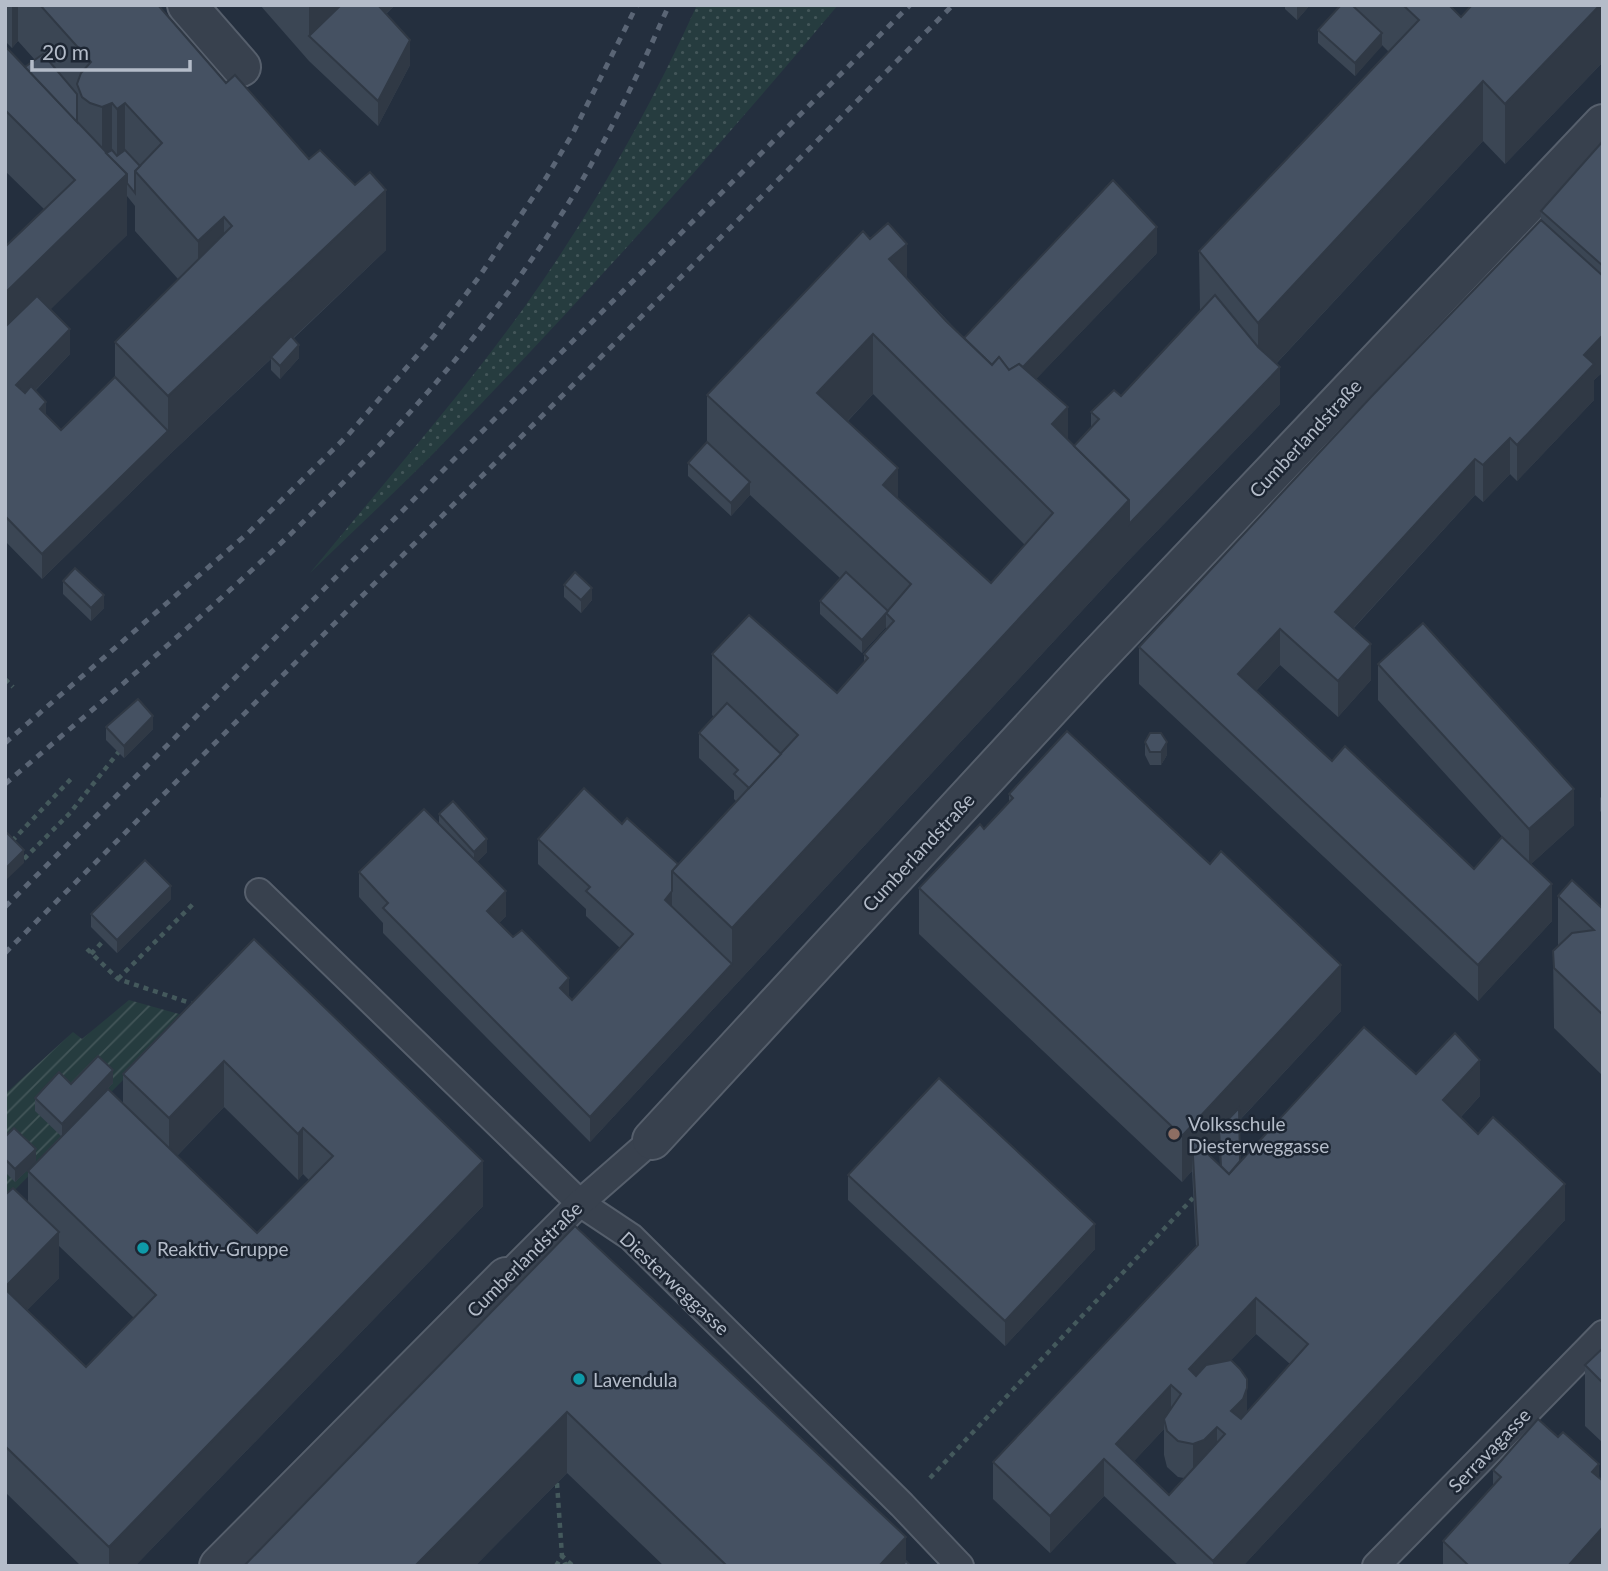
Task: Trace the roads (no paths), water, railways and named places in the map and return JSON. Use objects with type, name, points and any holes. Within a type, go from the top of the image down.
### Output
[{"type":"street","points":[[187,5],[241,67]]},
{"type":"street","name":"Cumberlandstraße","points":[[652,1140],[1088,667],[1603,124]]},
{"type":"street","name":"Cumberlandstraße","points":[[219,1566],[506,1277]]},
{"type":"lane","name":"Diesterweggasse","points":[[259,892],[580,1203],[631,1237],[902,1505],[960,1566]]},
{"type":"lane","name":"Cumberlandstraße","points":[[506,1277],[580,1203],[652,1140]]},
{"type":"lane","name":"Serravagasse","points":[[1376,1566],[1603,1334]]},
{"type":"railway","points":[[5,743],[248,533],[348,435],[435,335],[479,277],[546,178],[573,133],[637,5]]},
{"type":"railway","points":[[5,784],[162,650],[316,510],[388,436],[457,358],[520,276],[577,189],[626,98],[669,5]]},
{"type":"railway","points":[[5,907],[910,5]]},
{"type":"railway","points":[[5,953],[953,5]]},
{"type":"place","name":"Volksschule Diesterweggasse","points":[[1174,1134]]},
{"type":"place","name":"Reaktiv-Gruppe","points":[[143,1248]]},
{"type":"place","name":"Lavendula","points":[[579,1379]]}]
